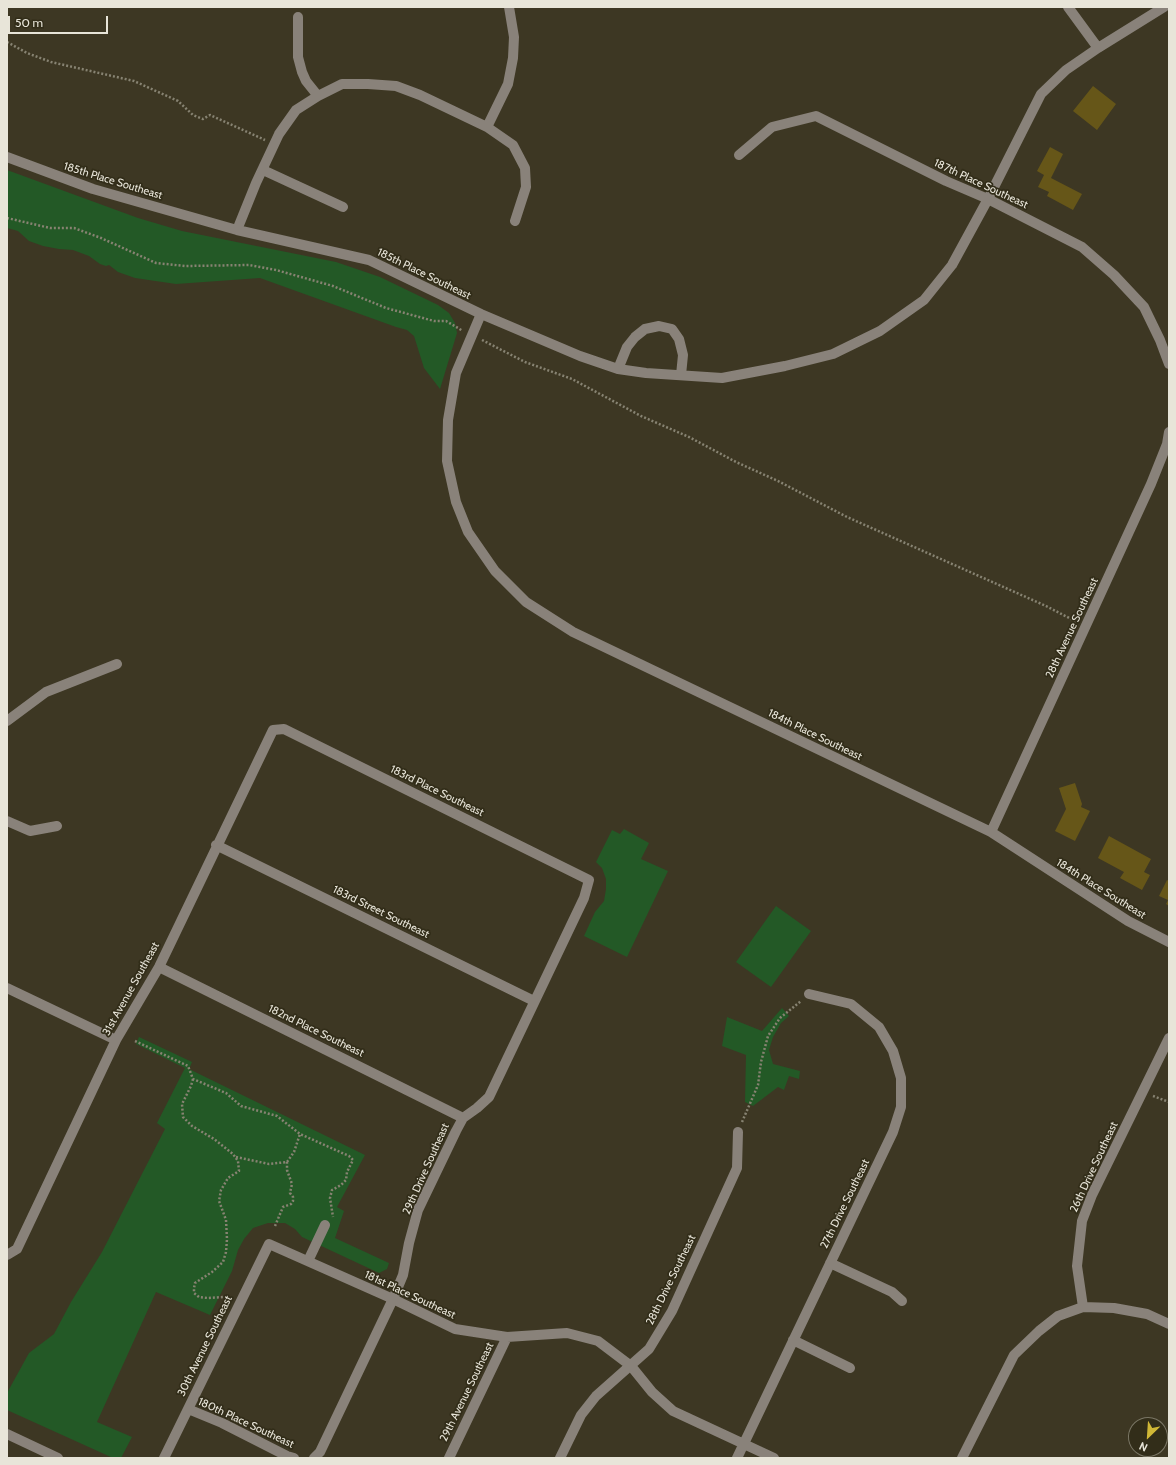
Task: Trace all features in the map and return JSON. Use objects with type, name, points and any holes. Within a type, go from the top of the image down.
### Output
[{"type":"street","points":[[487,127],[508,84],[513,58],[514,37],[509,7]]},
{"type":"street","points":[[1068,7],[1098,48]]},
{"type":"street","points":[[988,199],[1042,94],[1066,70],[1098,48],[1164,7]]},
{"type":"street","points":[[298,17],[298,57],[306,81],[318,96]]},
{"type":"street","points":[[237,230],[279,134],[296,110],[318,96],[342,84],[396,86],[420,95],[487,127],[513,145],[525,168],[526,187],[515,221]]},
{"type":"street","name":"187th Place Southeast","points":[[739,155],[772,127],[816,116],[946,181],[988,199],[1082,247],[1114,275],[1144,308],[1160,340],[1169,364]]},
{"type":"street","name":"185th Place Southeast","points":[[7,157],[94,189],[237,230],[369,260],[481,314],[580,356],[618,368],[646,373],[722,378],[785,366],[833,354],[880,331],[924,300],[952,265],[988,199]]},
{"type":"street","points":[[263,170],[343,207]]},
{"type":"street","points":[[472,336],[481,314]]},
{"type":"street","points":[[618,368],[627,346],[635,337],[645,329],[659,326],[672,329],[679,339],[683,355],[682,375]]},
{"type":"street","name":"184th Place Southeast","points":[[472,336],[456,373],[448,420],[447,461],[456,502],[468,532],[495,571],[526,602],[573,632],[991,832],[1128,921],[1169,942]]},
{"type":"street","name":"28th Avenue Southeast","points":[[991,832],[1151,484],[1167,444],[1169,432]]},
{"type":"street","points":[[7,722],[46,692],[117,664]]},
{"type":"street","name":"183rd Place Southeast","points":[[273,730],[284,729],[589,880]]},
{"type":"street","name":"31st Avenue Southeast","points":[[7,1255],[17,1249],[116,1040],[159,967],[216,845],[273,730]]},
{"type":"street","points":[[7,821],[30,831],[57,826]]},
{"type":"street","name":"183rd Street Southeast","points":[[216,845],[534,1001]]},
{"type":"street","name":"29th Drive Southeast","points":[[314,1458],[320,1452],[403,1276],[408,1243],[418,1210],[463,1118],[489,1097],[584,898],[589,880]]},
{"type":"street","name":"182nd Place Southeast","points":[[159,967],[463,1118]]},
{"type":"street","points":[[7,988],[116,1040]]},
{"type":"street","name":"27th Drive Southeast","points":[[736,1458],[893,1132],[901,1107],[901,1078],[894,1051],[879,1027],[851,1004],[809,994]]},
{"type":"street","name":"26th Drive Southeast","points":[[1083,1308],[1077,1266],[1082,1220],[1092,1195],[1169,1038]]},
{"type":"street","name":"28th Drive Southeast","points":[[560,1458],[581,1415],[596,1396],[649,1349],[672,1310],[737,1168],[738,1132]]},
{"type":"street","points":[[308,1261],[328,1224]]},
{"type":"street","name":"181st Place Southeast","points":[[269,1244],[393,1299],[455,1329],[507,1337],[567,1333],[598,1341],[631,1366],[652,1392],[674,1411],[774,1458]]},
{"type":"street","name":"30th Avenue Southeast","points":[[164,1458],[269,1244]]},
{"type":"street","points":[[830,1263],[892,1292],[902,1301]]},
{"type":"street","points":[[962,1458],[1014,1355],[1039,1331],[1058,1316],[1083,1308],[1114,1308],[1146,1314],[1169,1324]]},
{"type":"street","name":"29th Avenue Southeast","points":[[449,1458],[507,1337]]},
{"type":"street","points":[[793,1340],[850,1368]]},
{"type":"street","name":"180th Place Southeast","points":[[188,1409],[222,1423],[294,1458]]},
{"type":"street","points":[[7,1434],[58,1458]]},
{"type":"path","points":[[7,42],[51,62],[134,81],[178,101],[193,115],[203,119],[210,115],[274,145]]},
{"type":"path","points":[[7,218],[50,228],[74,228],[101,238],[156,263],[185,266],[249,265],[276,270],[333,286],[386,308],[434,321],[446,322],[525,362],[572,379],[641,416],[689,437],[816,502],[1046,606],[1086,627]]},
{"type":"path","points":[[738,1132],[758,1085],[761,1062],[768,1036],[780,1018],[809,994]]},
{"type":"path","points":[[134,1041],[188,1066],[193,1079],[182,1104],[183,1117],[192,1126],[214,1139],[236,1157],[269,1164],[287,1162]]},
{"type":"path","points":[[193,1079],[226,1093],[241,1106],[277,1116],[300,1134],[349,1156],[353,1160],[347,1172],[346,1180],[332,1190],[330,1198],[333,1216],[328,1224]]},
{"type":"path","points":[[1142,1092],[1169,1102]]},
{"type":"path","points":[[275,1226],[283,1207],[291,1204],[293,1201],[293,1197],[290,1193],[292,1184],[287,1170],[287,1162],[294,1152],[300,1134]]},
{"type":"path","points":[[223,1297],[198,1297],[194,1293],[194,1288],[195,1283],[212,1272],[222,1262],[226,1252],[226,1220],[219,1201],[221,1190],[228,1178],[239,1171],[236,1157]]},
{"type":"green space","points":[[7,170],[138,218],[182,231],[336,262],[380,277],[438,305],[449,313],[455,323],[457,333],[440,389],[424,368],[414,336],[407,330],[260,278],[176,284],[135,278],[118,272],[109,265],[106,266],[100,264],[89,256],[73,250],[43,246],[29,241],[18,231],[7,228]]},
{"type":"green space","points":[[624,829],[649,843],[641,859],[668,871],[627,957],[584,936],[595,912],[604,901],[606,889],[606,879],[602,868],[596,862],[612,830],[620,834]]},
{"type":"green space","points":[[776,906],[811,931],[771,987],[736,962]]},
{"type":"green space","points":[[782,1008],[789,1016],[781,1023],[773,1037],[769,1050],[773,1064],[800,1071],[799,1079],[789,1076],[784,1090],[778,1087],[753,1106],[745,1102],[746,1055],[722,1046],[727,1017],[762,1031]]},
{"type":"green space","points":[[139,1037],[192,1062],[189,1069],[365,1155],[337,1207],[344,1211],[335,1238],[389,1263],[387,1269],[379,1273],[302,1237],[295,1229],[285,1223],[268,1223],[253,1228],[244,1239],[238,1250],[232,1271],[210,1315],[156,1292],[97,1422],[132,1437],[121,1458],[113,1458],[7,1410],[7,1393],[29,1353],[54,1334],[71,1302],[102,1252],[165,1129],[157,1123],[185,1068],[136,1044]]},
{"type":"building","points":[[1093,86],[1116,104],[1097,130],[1073,111]]},
{"type":"building","points":[[1050,147],[1063,154],[1051,178],[1082,194],[1073,210],[1047,196],[1049,192],[1038,187],[1044,175],[1037,171]]},
{"type":"building","points":[[1075,783],[1082,804],[1081,807],[1090,811],[1075,841],[1055,831],[1066,809],[1059,788]]},
{"type":"building","points":[[1109,836],[1151,859],[1144,872],[1150,875],[1142,890],[1120,878],[1124,872],[1098,858]]},
{"type":"building","points":[[1167,880],[1169,881],[1169,906],[1166,904],[1168,900],[1159,896]]}]
